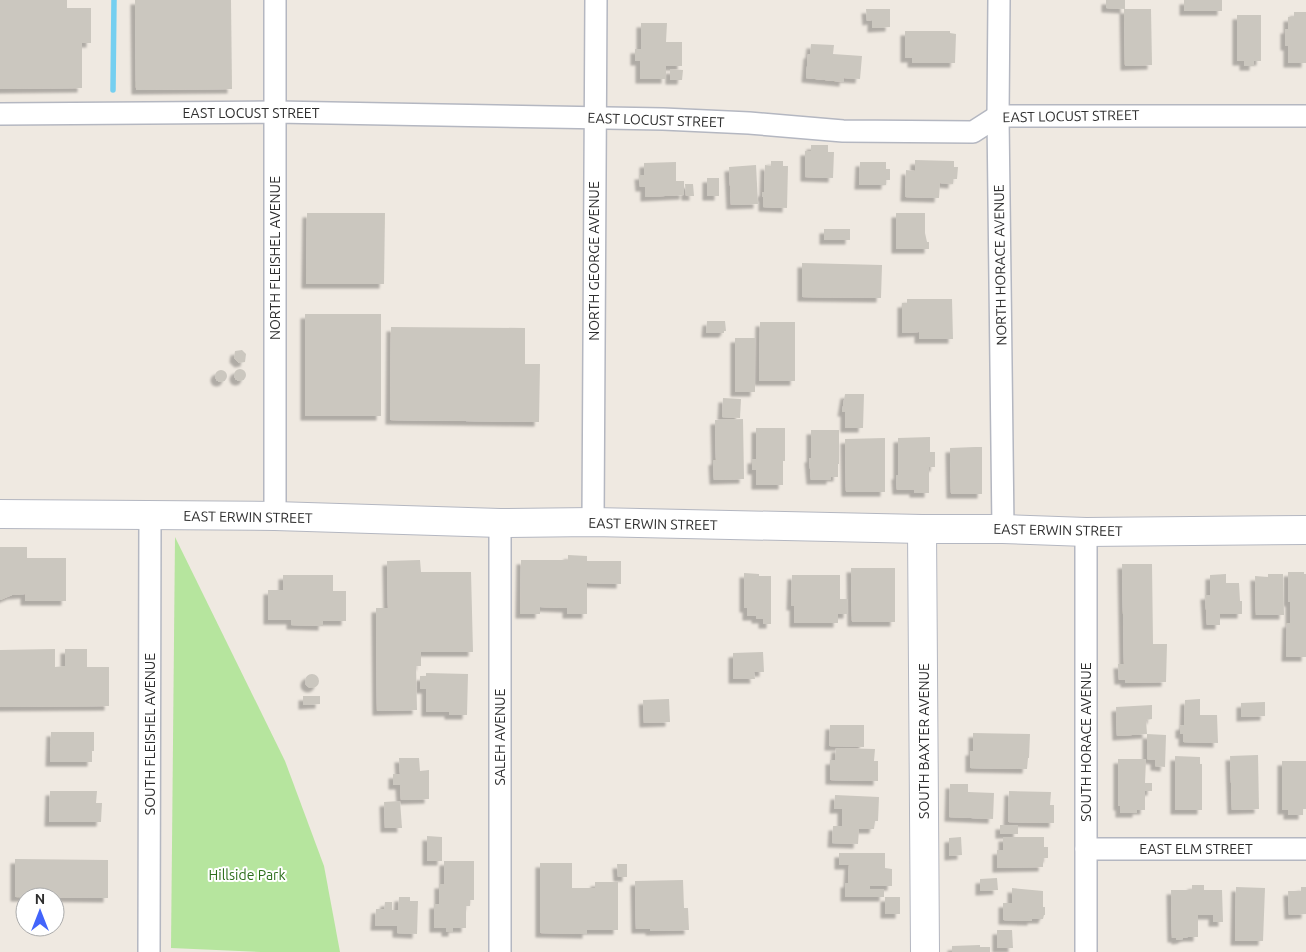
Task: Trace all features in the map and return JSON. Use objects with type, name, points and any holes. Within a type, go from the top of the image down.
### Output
[{"type":"main road","name":"EAST ERWIN STREET","points":[[0,514],[275,516],[500,523],[593,522],[1086,532],[1306,530]]},
{"type":"main road","name":"SOUTH BAXTER AVENUE","points":[[922,529],[925,952]]},
{"type":"street","name":"NORTH FLEISHEL AVENUE","points":[[275,0],[275,516]]},
{"type":"street","name":"NORTH GEORGE AVENUE","points":[[593,522],[596,0]]},
{"type":"street","name":"NORTH HORACE AVENUE","points":[[999,0],[998,116],[1003,529]]},
{"type":"street","name":"EAST LOCUST STREET","points":[[0,114],[276,112],[740,122],[843,131],[973,132],[998,116],[1306,116]]},
{"type":"street","name":"SOUTH FLEISHEL AVENUE","points":[[149,952],[150,515]]},
{"type":"street","name":"SALEH AVENUE","points":[[500,523],[500,952]]},
{"type":"street","name":"SOUTH HORACE AVENUE","points":[[1086,532],[1086,952]]},
{"type":"street","name":"EAST ELM STREET","points":[[1086,849],[1306,849]]},
{"type":"green space","name":"Hillside Park","points":[[175,537],[285,761],[324,866],[340,952],[261,952],[171,948]]},
{"type":"building","points":[[0,0],[67,0],[67,8],[91,8],[91,43],[82,43],[82,88],[0,89]]},
{"type":"building","points":[[135,0],[231,0],[232,89],[136,90]]},
{"type":"building","points":[[1106,0],[1125,0],[1125,9],[1106,8]]},
{"type":"building","points":[[1184,0],[1222,0],[1222,11],[1184,11]]},
{"type":"building","points":[[866,9],[890,9],[890,27],[872,28],[872,20],[867,21]]},
{"type":"building","points":[[1124,9],[1151,9],[1152,65],[1125,66]]},
{"type":"building","points":[[1294,12],[1306,12],[1306,63],[1288,63],[1285,29],[1288,29],[1288,17],[1294,17]]},
{"type":"building","points":[[1237,15],[1261,15],[1261,61],[1254,61],[1254,66],[1244,66],[1244,61],[1237,61]]},
{"type":"building","points":[[641,23],[667,23],[666,42],[682,42],[682,66],[666,66],[666,79],[640,79],[640,61],[635,61],[635,49],[641,49]]},
{"type":"building","points":[[905,31],[950,31],[950,33],[956,34],[955,63],[912,63],[912,58],[905,58]]},
{"type":"building","points":[[811,44],[834,45],[833,54],[862,56],[860,79],[844,78],[844,82],[806,78],[808,54],[810,54]]},
{"type":"building","points":[[670,69],[683,70],[682,80],[670,80]]},
{"type":"building","points":[[811,145],[828,145],[828,152],[834,152],[833,178],[805,177],[805,151],[811,151]]},
{"type":"building","points":[[915,160],[954,161],[954,167],[958,167],[957,179],[953,179],[953,184],[940,183],[939,198],[905,197],[906,170],[915,171]]},
{"type":"building","points":[[771,161],[783,161],[783,166],[788,166],[787,208],[763,207],[762,192],[764,192],[765,165],[771,166]]},
{"type":"building","points":[[676,162],[676,181],[684,181],[684,195],[645,197],[645,187],[640,187],[639,175],[644,175],[644,163]]},
{"type":"building","points":[[860,162],[886,162],[886,169],[890,169],[890,180],[886,180],[886,185],[859,185]]},
{"type":"building","points":[[756,165],[758,204],[731,205],[729,167]]},
{"type":"building","points":[[707,178],[719,178],[719,196],[707,196]]},
{"type":"building","points":[[685,184],[693,184],[694,196],[686,196]]},
{"type":"building","points":[[307,213],[385,213],[384,284],[306,284]]},
{"type":"building","points":[[896,213],[925,213],[925,233],[927,242],[929,242],[929,249],[896,249]]},
{"type":"building","points":[[824,229],[850,229],[850,240],[824,240]]},
{"type":"building","points":[[802,263],[882,265],[881,298],[802,297]]},
{"type":"building","points":[[907,299],[952,299],[953,339],[919,339],[919,332],[902,333],[902,303],[907,303]]},
{"type":"building","points":[[305,314],[381,314],[381,416],[305,416]]},
{"type":"building","points":[[707,321],[725,321],[726,331],[724,333],[706,333]]},
{"type":"building","points":[[760,322],[795,322],[795,381],[759,381]]},
{"type":"building","points":[[391,327],[525,328],[525,364],[540,364],[539,422],[390,420]]},
{"type":"building","points":[[735,338],[755,338],[755,392],[735,392]]},
{"type":"building","points":[[242,350],[246,354],[245,362],[239,363],[234,358],[235,351]]},
{"type":"building","points":[[238,369],[242,369],[246,375],[242,381],[238,381],[234,377],[234,373]]},
{"type":"building","points":[[223,370],[226,371],[226,381],[219,382],[216,381],[215,374],[216,371]]},
{"type":"building","points":[[845,394],[864,394],[863,428],[845,428],[845,412],[842,412]]},
{"type":"building","points":[[723,398],[741,399],[740,418],[722,417]]},
{"type":"building","points":[[743,419],[744,479],[714,480],[713,461],[716,460],[715,420]]},
{"type":"building","points":[[756,428],[785,428],[783,485],[756,485],[756,470],[752,470],[752,459],[756,459]]},
{"type":"building","points":[[811,430],[839,430],[838,477],[831,477],[831,480],[811,480],[809,458],[811,458]]},
{"type":"building","points":[[930,437],[930,452],[935,452],[935,467],[929,467],[929,493],[914,493],[914,490],[897,490],[898,438]]},
{"type":"building","points":[[885,438],[885,492],[846,492],[845,439]]},
{"type":"building","points":[[982,447],[982,494],[951,494],[950,448]]},
{"type":"building","points":[[0,547],[27,547],[27,558],[66,558],[66,601],[25,601],[25,594],[12,595],[0,600]]},
{"type":"building","points":[[568,555],[587,556],[587,561],[621,561],[621,584],[587,583],[587,614],[567,614],[567,608],[540,607],[540,614],[520,614],[521,560],[568,560]]},
{"type":"building","points":[[420,560],[421,572],[471,572],[473,652],[421,652],[421,666],[416,666],[417,710],[377,711],[376,608],[388,608],[387,561]]},
{"type":"building","points":[[1122,564],[1152,564],[1153,644],[1167,644],[1166,682],[1125,683],[1125,680],[1119,680],[1118,664],[1124,664]]},
{"type":"building","points":[[851,568],[895,568],[895,622],[852,622]]},
{"type":"building","points":[[1288,572],[1304,572],[1306,574],[1306,657],[1286,657],[1287,623],[1290,623]]},
{"type":"building","points":[[744,573],[771,576],[771,624],[763,624],[763,619],[756,619],[756,616],[747,616],[747,608],[744,608]]},
{"type":"building","points":[[1226,574],[1226,583],[1239,583],[1242,614],[1220,614],[1220,625],[1207,625],[1205,595],[1210,595],[1210,575]]},
{"type":"building","points":[[1268,574],[1283,574],[1284,615],[1256,615],[1255,576],[1268,577]]},
{"type":"building","points":[[283,575],[333,575],[333,591],[346,591],[346,621],[323,621],[323,626],[291,625],[291,620],[268,620],[268,590],[283,590]]},
{"type":"building","points":[[792,575],[840,575],[840,599],[848,599],[848,614],[838,614],[838,623],[794,623],[794,606],[791,606]]},
{"type":"building","points":[[55,649],[55,667],[65,666],[65,649],[87,649],[87,667],[109,667],[109,706],[0,707],[0,650]]},
{"type":"building","points":[[763,652],[764,672],[754,672],[755,679],[733,679],[733,653]]},
{"type":"building","points":[[426,673],[468,674],[467,715],[449,715],[449,712],[426,712],[426,689],[420,689],[420,676],[426,676]]},
{"type":"building","points":[[309,674],[315,674],[319,681],[315,688],[309,688],[305,684],[305,678]]},
{"type":"building","points":[[303,696],[320,696],[320,704],[303,705]]},
{"type":"building","points":[[669,699],[670,722],[644,723],[643,700]]},
{"type":"building","points":[[1200,699],[1200,715],[1217,715],[1218,743],[1183,742],[1180,726],[1184,725],[1185,700]]},
{"type":"building","points":[[1265,702],[1265,716],[1241,717],[1241,703]]},
{"type":"building","points":[[1152,705],[1152,719],[1146,720],[1147,734],[1117,736],[1116,707]]},
{"type":"building","points":[[830,725],[864,725],[864,747],[829,746]]},
{"type":"building","points":[[51,732],[94,732],[92,762],[50,762]]},
{"type":"building","points":[[973,733],[1030,734],[1027,769],[970,768],[970,751],[973,751]]},
{"type":"building","points":[[1147,734],[1166,735],[1165,767],[1155,766],[1155,760],[1147,759]]},
{"type":"building","points":[[836,748],[875,749],[874,761],[878,761],[878,781],[830,780],[830,760],[835,760]]},
{"type":"building","points":[[1258,755],[1259,809],[1232,810],[1230,756]]},
{"type":"building","points":[[1175,756],[1200,757],[1200,764],[1202,764],[1202,810],[1175,810]]},
{"type":"building","points":[[399,758],[419,758],[420,771],[429,770],[429,799],[401,800],[400,785],[393,785],[393,774],[400,774]]},
{"type":"building","points":[[1118,759],[1146,759],[1145,783],[1152,783],[1152,791],[1145,791],[1145,810],[1137,810],[1137,813],[1120,813],[1120,806],[1118,806]]},
{"type":"building","points":[[1282,761],[1306,761],[1306,809],[1303,809],[1303,815],[1288,815],[1288,810],[1282,810]]},
{"type":"building","points":[[950,784],[968,784],[968,792],[994,793],[993,819],[949,817]]},
{"type":"building","points":[[50,791],[97,791],[96,803],[102,803],[101,822],[49,822]]},
{"type":"building","points":[[1009,791],[1051,792],[1050,805],[1054,805],[1054,823],[1008,822]]},
{"type":"building","points":[[835,795],[879,797],[878,821],[875,821],[874,829],[859,829],[858,844],[832,843],[833,826],[842,826],[842,809],[834,809]]},
{"type":"building","points":[[400,801],[402,828],[385,828],[384,802]]},
{"type":"building","points":[[1000,825],[1018,825],[1018,834],[1000,834]]},
{"type":"building","points":[[427,836],[442,837],[442,861],[427,861]]},
{"type":"building","points":[[961,837],[962,855],[949,856],[949,838]]},
{"type":"building","points":[[1003,837],[1044,837],[1044,847],[1048,847],[1048,858],[1043,858],[1043,867],[997,868],[997,850],[1003,850]]},
{"type":"building","points":[[839,853],[885,853],[885,868],[892,869],[892,886],[870,886],[870,889],[884,889],[884,897],[845,897],[845,883],[848,883],[849,865],[839,865]]},
{"type":"building","points":[[15,859],[108,860],[108,898],[65,898],[65,887],[15,887]]},
{"type":"building","points":[[444,861],[474,861],[474,900],[470,900],[470,906],[466,906],[466,928],[453,928],[453,932],[446,932],[446,928],[434,928],[434,904],[439,904],[439,884],[444,884]]},
{"type":"building","points":[[540,863],[572,863],[572,888],[595,888],[595,882],[618,882],[618,930],[587,930],[587,934],[540,933]]},
{"type":"building","points":[[617,864],[627,864],[627,877],[618,877]]},
{"type":"building","points":[[997,878],[998,890],[980,891],[980,879]]},
{"type":"building","points":[[683,880],[684,908],[688,908],[689,930],[650,931],[650,929],[636,929],[635,881]]},
{"type":"building","points":[[1192,885],[1204,885],[1204,890],[1222,890],[1223,922],[1213,922],[1213,915],[1198,915],[1198,937],[1176,940],[1176,938],[1172,938],[1171,890],[1192,890]]},
{"type":"building","points":[[1236,887],[1265,888],[1263,941],[1235,941]]},
{"type":"building","points":[[1301,887],[1306,887],[1306,914],[1289,915],[1288,891],[1301,891]]},
{"type":"building","points":[[1012,888],[1043,891],[1045,915],[1043,919],[1032,919],[1032,921],[1003,920],[1003,903],[1012,903]]},
{"type":"building","points":[[399,897],[410,897],[410,901],[418,901],[417,934],[397,933],[397,926],[375,926],[376,909],[384,909],[385,902],[392,902],[392,910],[398,910]]},
{"type":"building","points":[[885,897],[900,897],[900,914],[885,914]]},
{"type":"building","points":[[997,930],[1012,930],[1013,948],[997,948]]},
{"type":"building","points":[[980,945],[980,947],[990,947],[990,952],[952,952],[952,946]]},
{"type":"waterway","points":[[113,90],[114,0]]}]
